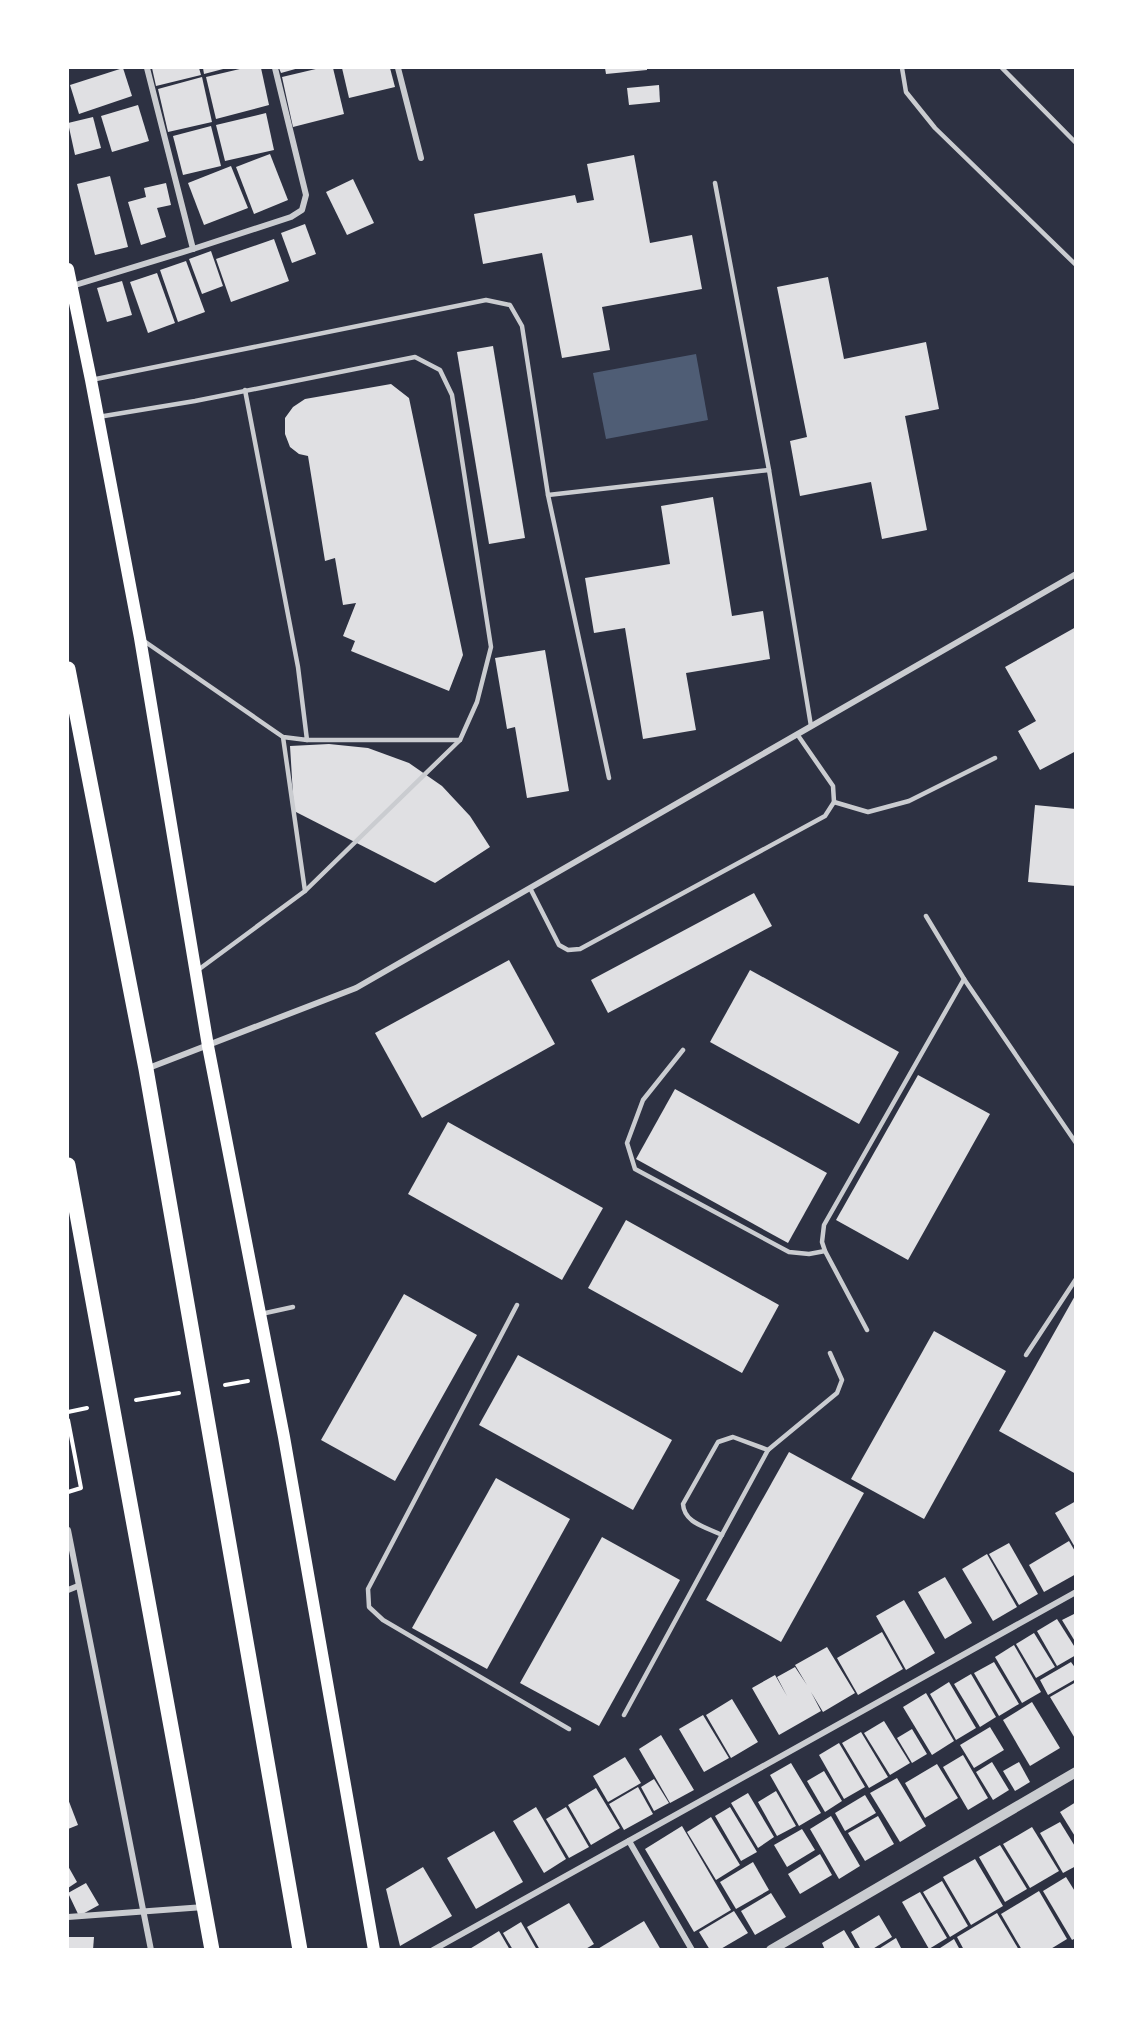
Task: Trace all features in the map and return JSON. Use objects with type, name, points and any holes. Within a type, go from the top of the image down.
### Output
[{"type":"main road","points":[[68,269],[140,638],[208,1046],[261,1314],[374,1950]]},
{"type":"main road","points":[[68,669],[146,1069],[300,1950]]},
{"type":"main road","points":[[68,1165],[212,1950]]},
{"type":"street","points":[[147,68],[193,249]]},
{"type":"street","points":[[72,286],[291,217],[302,210],[306,195],[275,68]]},
{"type":"street","points":[[398,68],[421,159]]},
{"type":"street","points":[[146,1069],[356,988],[1076,574]]},
{"type":"street","points":[[68,1530],[145,1910],[151,1950]]},
{"type":"street","points":[[68,1590],[78,1586]]},
{"type":"street","points":[[433,1950],[1076,1592]]},
{"type":"street","points":[[771,1950],[1076,1772]]},
{"type":"street","points":[[629,1841],[692,1950]]},
{"type":"street","points":[[68,1917],[204,1907]]},
{"type":"lane","points":[[902,68],[906,92],[934,129],[1076,265]]},
{"type":"lane","points":[[1002,68],[1076,143]]},
{"type":"lane","points":[[715,183],[769,470],[811,726]]},
{"type":"lane","points":[[91,380],[486,300],[510,305],[522,326],[548,495],[609,778]]},
{"type":"lane","points":[[98,417],[195,401],[415,357],[440,370],[452,395],[491,647],[477,702],[460,740],[305,891],[196,971]]},
{"type":"lane","points":[[245,390],[298,667],[307,740]]},
{"type":"lane","points":[[548,495],[769,470]]},
{"type":"lane","points":[[140,638],[283,737],[307,740],[460,740]]},
{"type":"lane","points":[[530,888],[559,945],[568,950],[580,948],[825,816],[834,802],[833,786],[797,734]]},
{"type":"lane","points":[[283,737],[305,891]]},
{"type":"lane","points":[[834,802],[868,812],[909,801],[995,759]]},
{"type":"lane","points":[[926,916],[964,979],[1076,1143]]},
{"type":"lane","points":[[867,1330],[825,1251],[822,1242],[824,1225],[964,979]]},
{"type":"lane","points":[[683,1050],[643,1100],[627,1143],[635,1169],[789,1252],[808,1254],[825,1251]]},
{"type":"lane","points":[[1026,1355],[1076,1279]]},
{"type":"lane","points":[[517,1305],[368,1589],[369,1607],[383,1620],[569,1729]]},
{"type":"lane","points":[[261,1314],[293,1307]]},
{"type":"lane","points":[[624,1715],[768,1450],[837,1393],[842,1380],[830,1353]]},
{"type":"lane","points":[[722,1535],[687,1518],[683,1511],[683,1504],[718,1442],[733,1437],[768,1450]]},
{"type":"path","points":[[221,1386],[246,1381]]},
{"type":"path","points":[[127,1402],[186,1392]]},
{"type":"path","points":[[68,1412],[92,1408]]},
{"type":"path","points":[[68,1420],[81,1488],[68,1492]]},
{"type":"water","points":[[696,354],[708,420],[606,439],[593,373]]},
{"type":"building","points":[[123,68],[132,96],[79,114],[70,85]]},
{"type":"building","points":[[152,68],[199,68],[201,75],[156,86]]},
{"type":"building","points":[[203,68],[227,68],[204,74]]},
{"type":"building","points":[[244,68],[261,68],[269,105],[216,119],[206,77]]},
{"type":"building","points":[[279,68],[299,68],[281,73]]},
{"type":"building","points":[[320,68],[333,68],[344,114],[293,127],[282,77]]},
{"type":"building","points":[[342,68],[390,68],[395,87],[349,98]]},
{"type":"building","points":[[605,68],[647,68],[647,70],[606,74]]},
{"type":"building","points":[[202,77],[212,122],[168,132],[158,89]]},
{"type":"building","points":[[659,85],[660,102],[629,105],[627,88]]},
{"type":"building","points":[[138,105],[149,141],[112,152],[101,116]]},
{"type":"building","points":[[266,113],[274,150],[225,161],[216,125]]},
{"type":"building","points":[[93,117],[101,148],[75,155],[68,123]]},
{"type":"building","points":[[211,126],[221,166],[183,175],[173,136]]},
{"type":"building","points":[[270,154],[288,200],[254,214],[236,167]]},
{"type":"building","points":[[634,155],[650,243],[692,235],[702,289],[602,307],[610,350],[562,358],[542,253],[483,264],[474,214],[575,195],[577,203],[594,200],[587,164]]},
{"type":"building","points":[[231,166],[248,208],[204,225],[188,183]]},
{"type":"building","points":[[110,176],[128,247],[95,255],[77,184]]},
{"type":"building","points":[[353,179],[374,223],[347,235],[326,192]]},
{"type":"building","points":[[166,183],[171,205],[157,208],[166,237],[141,245],[128,202],[146,197],[144,188]]},
{"type":"building","points":[[305,224],[316,254],[292,263],[281,233]]},
{"type":"building","points":[[274,239],[289,281],[231,302],[216,259]]},
{"type":"building","points":[[211,251],[223,286],[202,294],[189,259]]},
{"type":"building","points":[[186,261],[205,312],[178,322],[160,270]]},
{"type":"building","points":[[157,273],[175,323],[148,333],[130,282]]},
{"type":"building","points":[[828,277],[844,359],[926,342],[939,409],[905,416],[927,530],[882,539],[871,482],[800,496],[790,441],[807,437],[777,287]]},
{"type":"building","points":[[122,281],[132,315],[107,322],[97,288]]},
{"type":"building","points":[[493,346],[525,538],[489,544],[457,352]]},
{"type":"building","points":[[391,384],[409,398],[463,655],[449,691],[351,651],[355,641],[343,636],[356,603],[343,605],[335,558],[325,561],[308,456],[299,454],[290,447],[285,434],[285,418],[293,407],[305,399]]},
{"type":"building","points":[[713,497],[732,616],[763,611],[770,659],[686,673],[696,730],[643,739],[625,628],[594,633],[585,578],[670,564],[661,506]]},
{"type":"building","points":[[1076,627],[1076,751],[1040,770],[1018,731],[1036,721],[1005,667]]},
{"type":"building","points":[[545,650],[569,791],[527,798],[515,727],[507,729],[495,658]]},
{"type":"building","points":[[329,744],[368,748],[409,763],[442,786],[470,816],[490,847],[435,883],[294,811],[290,746]]},
{"type":"building","points":[[1035,805],[1076,809],[1076,886],[1028,882]]},
{"type":"building","points":[[754,893],[772,926],[608,1013],[591,980]]},
{"type":"building","points":[[509,960],[555,1044],[422,1118],[375,1033]]},
{"type":"building","points":[[750,970],[899,1052],[859,1124],[710,1042]]},
{"type":"building","points":[[918,1075],[990,1114],[908,1260],[836,1220]]},
{"type":"building","points":[[675,1089],[827,1173],[788,1243],[636,1159]]},
{"type":"building","points":[[448,1122],[603,1208],[562,1280],[408,1194]]},
{"type":"building","points":[[626,1220],[779,1305],[742,1373],[588,1288]]},
{"type":"building","points":[[404,1294],[477,1335],[395,1481],[321,1440]]},
{"type":"building","points":[[1076,1294],[1076,1474],[999,1431]]},
{"type":"building","points":[[934,1331],[1006,1371],[924,1519],[851,1479]]},
{"type":"building","points":[[518,1355],[672,1440],[633,1510],[479,1425]]},
{"type":"building","points":[[789,1452],[864,1493],[781,1642],[706,1600]]},
{"type":"building","points":[[496,1478],[570,1519],[487,1669],[412,1628]]},
{"type":"building","points":[[1076,1501],[1076,1549],[1055,1513]]},
{"type":"building","points":[[602,1537],[680,1580],[599,1726],[520,1683]]},
{"type":"building","points":[[1069,1541],[1076,1553],[1076,1574],[1044,1592],[1029,1565]]},
{"type":"building","points":[[1009,1543],[1038,1594],[1019,1605],[989,1554]]},
{"type":"building","points":[[987,1554],[1017,1607],[993,1621],[962,1569]]},
{"type":"building","points":[[945,1577],[972,1623],[945,1639],[918,1592]]},
{"type":"building","points":[[904,1600],[935,1653],[906,1670],[876,1616]]},
{"type":"building","points":[[1076,1613],[1076,1643],[1062,1620]]},
{"type":"building","points":[[1057,1619],[1076,1649],[1076,1655],[1057,1666],[1037,1631]]},
{"type":"building","points":[[882,1632],[903,1669],[858,1695],[837,1658]]},
{"type":"building","points":[[1034,1633],[1055,1667],[1036,1678],[1016,1644]]},
{"type":"building","points":[[1014,1645],[1041,1692],[1022,1703],[995,1657]]},
{"type":"building","points":[[827,1647],[855,1693],[823,1712],[811,1692],[821,1711],[779,1735],[752,1688],[775,1675],[787,1696],[777,1677],[795,1667],[807,1685],[795,1665]]},
{"type":"building","points":[[994,1662],[1019,1704],[999,1716],[974,1673]]},
{"type":"building","points":[[1071,1662],[1076,1669],[1076,1679],[1048,1695],[1040,1680]]},
{"type":"building","points":[[971,1674],[996,1717],[980,1727],[954,1684]]},
{"type":"building","points":[[949,1682],[976,1728],[956,1740],[930,1694]]},
{"type":"building","points":[[1076,1682],[1076,1740],[1050,1697]]},
{"type":"building","points":[[926,1693],[954,1741],[932,1755],[903,1707]]},
{"type":"building","points":[[732,1699],[758,1742],[731,1758],[706,1715]]},
{"type":"building","points":[[1032,1702],[1060,1748],[1030,1766],[1003,1720]]},
{"type":"building","points":[[703,1715],[729,1758],[704,1772],[679,1729]]},
{"type":"building","points":[[884,1721],[910,1763],[890,1775],[864,1733]]},
{"type":"building","points":[[990,1727],[1004,1750],[974,1768],[960,1745]]},
{"type":"building","points":[[912,1729],[927,1754],[912,1763],[897,1738]]},
{"type":"building","points":[[861,1732],[888,1777],[869,1788],[842,1743]]},
{"type":"building","points":[[661,1735],[694,1790],[670,1803],[639,1749]]},
{"type":"building","points":[[839,1743],[865,1787],[844,1799],[819,1755]]},
{"type":"building","points":[[963,1755],[988,1798],[968,1810],[943,1767]]},
{"type":"building","points":[[625,1757],[641,1783],[608,1802],[593,1776]]},
{"type":"building","points":[[992,1762],[1009,1790],[993,1800],[976,1772]]},
{"type":"building","points":[[1019,1762],[1030,1782],[1015,1791],[1003,1771]]},
{"type":"building","points":[[791,1763],[821,1813],[799,1826],[770,1775]]},
{"type":"building","points":[[937,1764],[958,1798],[925,1818],[905,1783]]},
{"type":"building","points":[[824,1771],[842,1801],[825,1812],[807,1781]]},
{"type":"building","points":[[897,1778],[926,1826],[900,1842],[870,1793]]},
{"type":"building","points":[[654,1779],[669,1803],[654,1811],[641,1787]]},
{"type":"building","points":[[638,1787],[653,1814],[624,1830],[609,1804]]},
{"type":"building","points":[[596,1788],[620,1828],[591,1845],[568,1805]]},
{"type":"building","points":[[776,1791],[796,1826],[777,1836],[758,1802]]},
{"type":"building","points":[[748,1793],[774,1837],[758,1848],[731,1803]]},
{"type":"building","points":[[865,1795],[876,1813],[845,1831],[835,1813]]},
{"type":"building","points":[[68,1799],[78,1825],[68,1829]]},
{"type":"building","points":[[1076,1802],[1076,1838],[1060,1812]]},
{"type":"building","points":[[536,1807],[566,1859],[544,1873],[513,1821]]},
{"type":"building","points":[[566,1807],[589,1847],[569,1858],[546,1819]]},
{"type":"building","points":[[730,1807],[757,1852],[741,1861],[715,1816]]},
{"type":"building","points":[[831,1816],[860,1866],[839,1879],[810,1829]]},
{"type":"building","points":[[878,1816],[894,1844],[865,1861],[848,1833]]},
{"type":"building","points":[[711,1817],[740,1865],[716,1880],[687,1832]]},
{"type":"building","points":[[1060,1822],[1076,1848],[1076,1866],[1063,1873],[1040,1833]]},
{"type":"building","points":[[682,1826],[731,1910],[694,1932],[645,1849]]},
{"type":"building","points":[[1032,1827],[1059,1871],[1030,1888],[1003,1844]]},
{"type":"building","points":[[802,1829],[815,1850],[787,1867],[774,1845]]},
{"type":"building","points":[[494,1831],[523,1882],[476,1909],[447,1858]]},
{"type":"building","points":[[1000,1845],[1027,1889],[1005,1902],[979,1857]]},
{"type":"building","points":[[820,1854],[832,1875],[800,1894],[788,1874]]},
{"type":"building","points":[[975,1859],[1003,1906],[971,1925],[943,1877]]},
{"type":"building","points":[[753,1862],[769,1890],[736,1909],[720,1882]]},
{"type":"building","points":[[68,1866],[77,1882],[68,1888]]},
{"type":"building","points":[[423,1867],[452,1916],[400,1946],[386,1889]]},
{"type":"building","points":[[1066,1877],[1076,1893],[1076,1938],[1072,1940],[1043,1891]]},
{"type":"building","points":[[942,1881],[968,1926],[950,1937],[923,1892]]},
{"type":"building","points":[[86,1883],[99,1905],[79,1916],[68,1893]]},
{"type":"building","points":[[1039,1891],[1067,1939],[1049,1950],[1022,1950],[1001,1914]]},
{"type":"building","points":[[920,1892],[947,1938],[929,1949],[902,1902]]},
{"type":"building","points":[[771,1893],[786,1917],[755,1935],[741,1911]]},
{"type":"building","points":[[569,1903],[594,1944],[584,1950],[540,1950],[527,1927]]},
{"type":"building","points":[[734,1911],[748,1933],[719,1950],[710,1950],[699,1932]]},
{"type":"building","points":[[997,1913],[1019,1950],[964,1950],[957,1937]]},
{"type":"building","points":[[879,1915],[892,1937],[871,1950],[861,1950],[851,1932]]},
{"type":"building","points":[[644,1921],[661,1950],[596,1950]]},
{"type":"building","points":[[521,1922],[537,1950],[513,1950],[503,1933]]},
{"type":"building","points":[[844,1930],[856,1950],[825,1950],[822,1943]]},
{"type":"building","points":[[499,1931],[510,1950],[468,1950]]},
{"type":"building","points":[[68,1937],[94,1937],[93,1950],[68,1950]]},
{"type":"building","points":[[896,1938],[902,1950],[877,1950]]},
{"type":"building","points":[[954,1939],[960,1950],[937,1950]]}]
